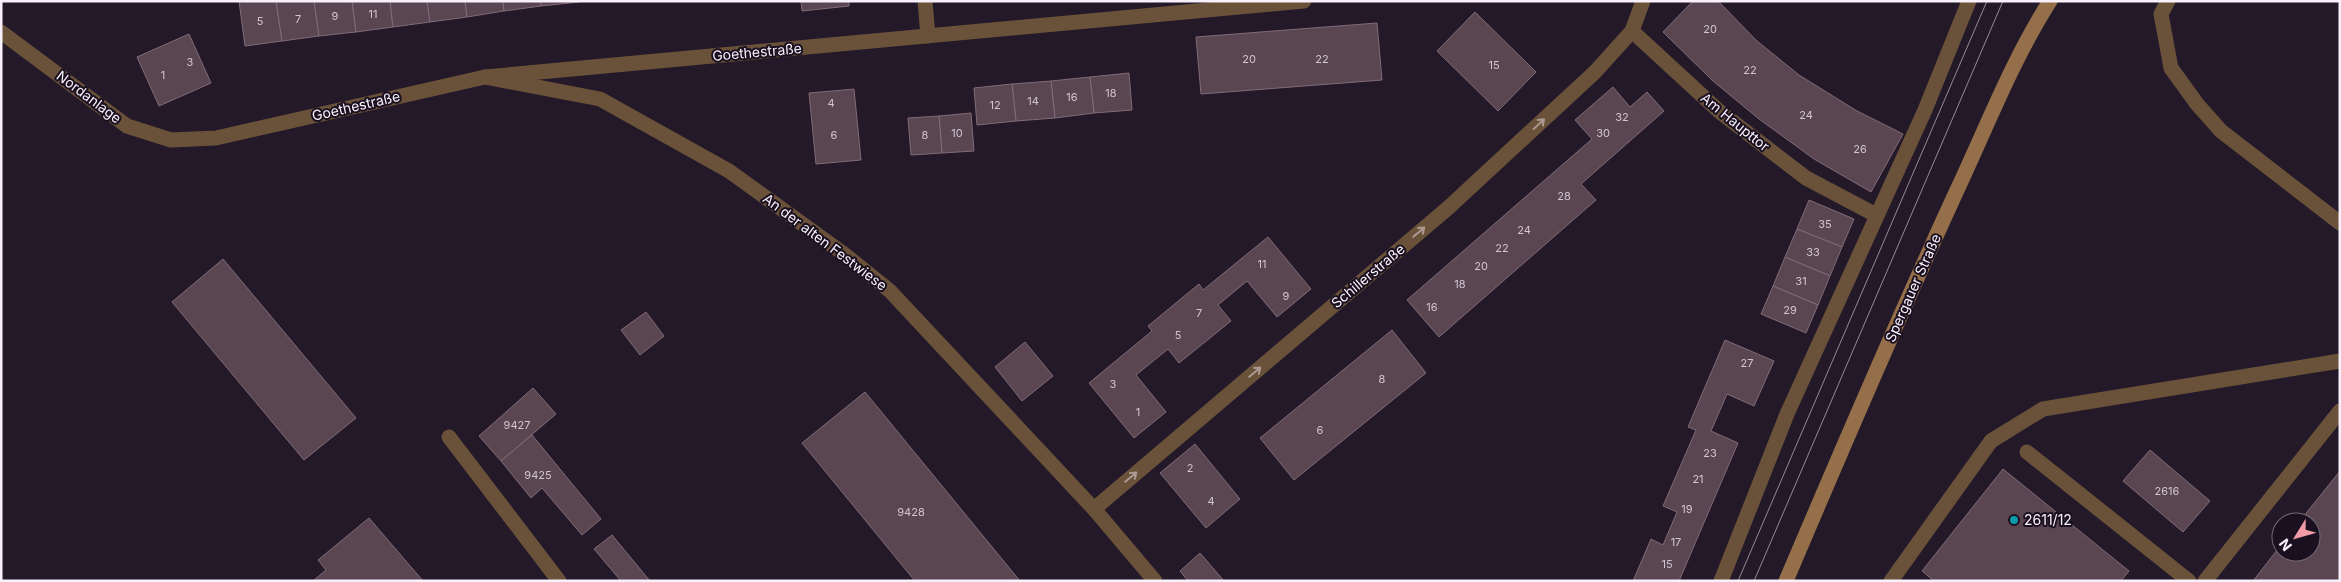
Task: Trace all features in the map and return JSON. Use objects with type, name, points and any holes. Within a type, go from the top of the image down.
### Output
[{"type":"main road","name":"Spergauer Straße","points":[[1786,581],[1916,279],[1991,117],[2038,20],[2050,1]]},
{"type":"street","points":[[925,1],[928,36]]},
{"type":"street","name":"Goethestraße","points":[[216,138],[485,77],[1304,1]]},
{"type":"street","points":[[1632,31],[1643,1]]},
{"type":"street","points":[[1721,581],[1787,414],[1925,110],[1969,1]]},
{"type":"street","points":[[2168,1],[2161,14],[2171,68],[2197,104],[2221,131],[2340,223]]},
{"type":"street","name":"Am Haupttor","points":[[1632,31],[1720,112],[1806,178],[1876,215]]},
{"type":"street","name":"Schillerstraße","points":[[1094,509],[1448,208],[1595,72],[1632,31]]},
{"type":"street","name":"Nordanlage","points":[[1,32],[127,126],[170,140],[216,138]]},
{"type":"street","name":"An der alten Festwiese","points":[[485,77],[600,99],[729,171],[844,254],[890,291],[1094,509],[1155,581]]},
{"type":"street","points":[[1891,581],[1991,441],[2043,409],[2340,361]]},
{"type":"street","points":[[2205,581],[2340,411]]},
{"type":"street","points":[[449,437],[559,581]]},
{"type":"street","points":[[2026,452],[2189,581]]},
{"type":"building","points":[[239,1],[276,1],[282,41],[245,46]]},
{"type":"building","points":[[276,1],[314,1],[319,36],[282,41]]},
{"type":"building","points":[[314,1],[352,1],[356,32],[319,36]]},
{"type":"building","points":[[352,1],[390,1],[393,27],[356,32]]},
{"type":"building","points":[[390,1],[427,1],[430,22],[393,27]]},
{"type":"building","points":[[427,1],[465,1],[467,17],[430,22]]},
{"type":"building","points":[[465,1],[503,1],[504,11],[467,17]]},
{"type":"building","points":[[503,1],[541,1],[541,6],[504,11]]},
{"type":"building","points":[[541,1],[578,1],[579,2],[541,6]]},
{"type":"building","points":[[801,1],[849,1],[849,6],[802,11]]},
{"type":"building","points":[[1693,1],[1718,1],[1757,41],[1799,75],[1857,111],[1903,134],[1871,192],[1814,159],[1759,119],[1713,81],[1663,32]]},
{"type":"building","points":[[1475,12],[1536,72],[1498,111],[1437,51]]},
{"type":"building","points":[[1377,23],[1382,80],[1201,94],[1196,37]]},
{"type":"building","points":[[189,34],[211,83],[159,106],[137,57]]},
{"type":"building","points":[[1129,73],[1132,110],[1094,113],[1090,77]]},
{"type":"building","points":[[1090,77],[1094,113],[1055,118],[1051,81]]},
{"type":"building","points":[[1051,81],[1055,118],[1016,121],[1012,84]]},
{"type":"building","points":[[1012,84],[1016,121],[977,125],[974,88]]},
{"type":"building","points":[[1613,87],[1630,107],[1647,92],[1664,111],[1581,184],[1596,200],[1439,337],[1407,300],[1592,139],[1575,120]]},
{"type":"building","points":[[854,89],[861,160],[816,164],[809,93]]},
{"type":"building","points":[[971,113],[974,151],[942,153],[939,116]]},
{"type":"building","points":[[939,116],[942,153],[911,155],[908,118]]},
{"type":"building","points":[[1809,200],[1854,219],[1842,247],[1797,229]]},
{"type":"building","points":[[1797,229],[1842,247],[1830,276],[1785,257]]},
{"type":"building","points":[[1268,237],[1311,289],[1277,317],[1247,281],[1218,305],[1231,321],[1179,363],[1168,349],[1136,375],[1166,412],[1134,438],[1089,383],[1152,331],[1148,326],[1199,284],[1203,290]]},
{"type":"building","points":[[1785,257],[1830,276],[1818,305],[1773,286]]},
{"type":"building","points":[[223,259],[356,418],[304,460],[172,302]]},
{"type":"building","points":[[1773,286],[1818,305],[1806,333],[1761,314]]},
{"type":"building","points":[[646,312],[664,336],[640,355],[621,330]]},
{"type":"building","points":[[1392,330],[1426,373],[1294,480],[1260,438]]},
{"type":"building","points":[[1725,340],[1774,361],[1754,406],[1727,394],[1711,431],[1738,443],[1679,581],[1633,581],[1651,539],[1663,545],[1677,512],[1663,506],[1696,430],[1688,427]]},
{"type":"building","points":[[1025,342],[1053,376],[1022,401],[995,367]]},
{"type":"building","points":[[533,388],[556,414],[501,461],[479,436]]},
{"type":"building","points":[[865,392],[1020,581],[915,581],[802,443]]},
{"type":"building","points":[[532,435],[601,519],[582,535],[542,488],[531,498],[501,461]]},
{"type":"building","points":[[1195,444],[1240,499],[1206,528],[1160,473]]},
{"type":"building","points":[[2150,450],[2210,501],[2183,532],[2123,481]]},
{"type":"building","name":"2611/12","points":[[2003,469],[2129,571],[2121,581],[1934,581],[1922,571]]},
{"type":"building","points":[[2340,471],[2340,581],[2253,581],[2271,558],[2271,562],[2321,562],[2321,512],[2307,512]]},
{"type":"building","points":[[369,518],[423,581],[313,581],[326,570],[318,560]]},
{"type":"building","points":[[612,535],[650,581],[621,581],[594,549]]},
{"type":"building","points":[[1200,553],[1224,581],[1188,581],[1180,571]]},
{"type":"tram line","points":[[1738,581],[1987,1]]},
{"type":"tram line","points":[[1754,581],[2003,1]]},
{"type":"place","name":"2611/12","points":[[2014,520]]}]
